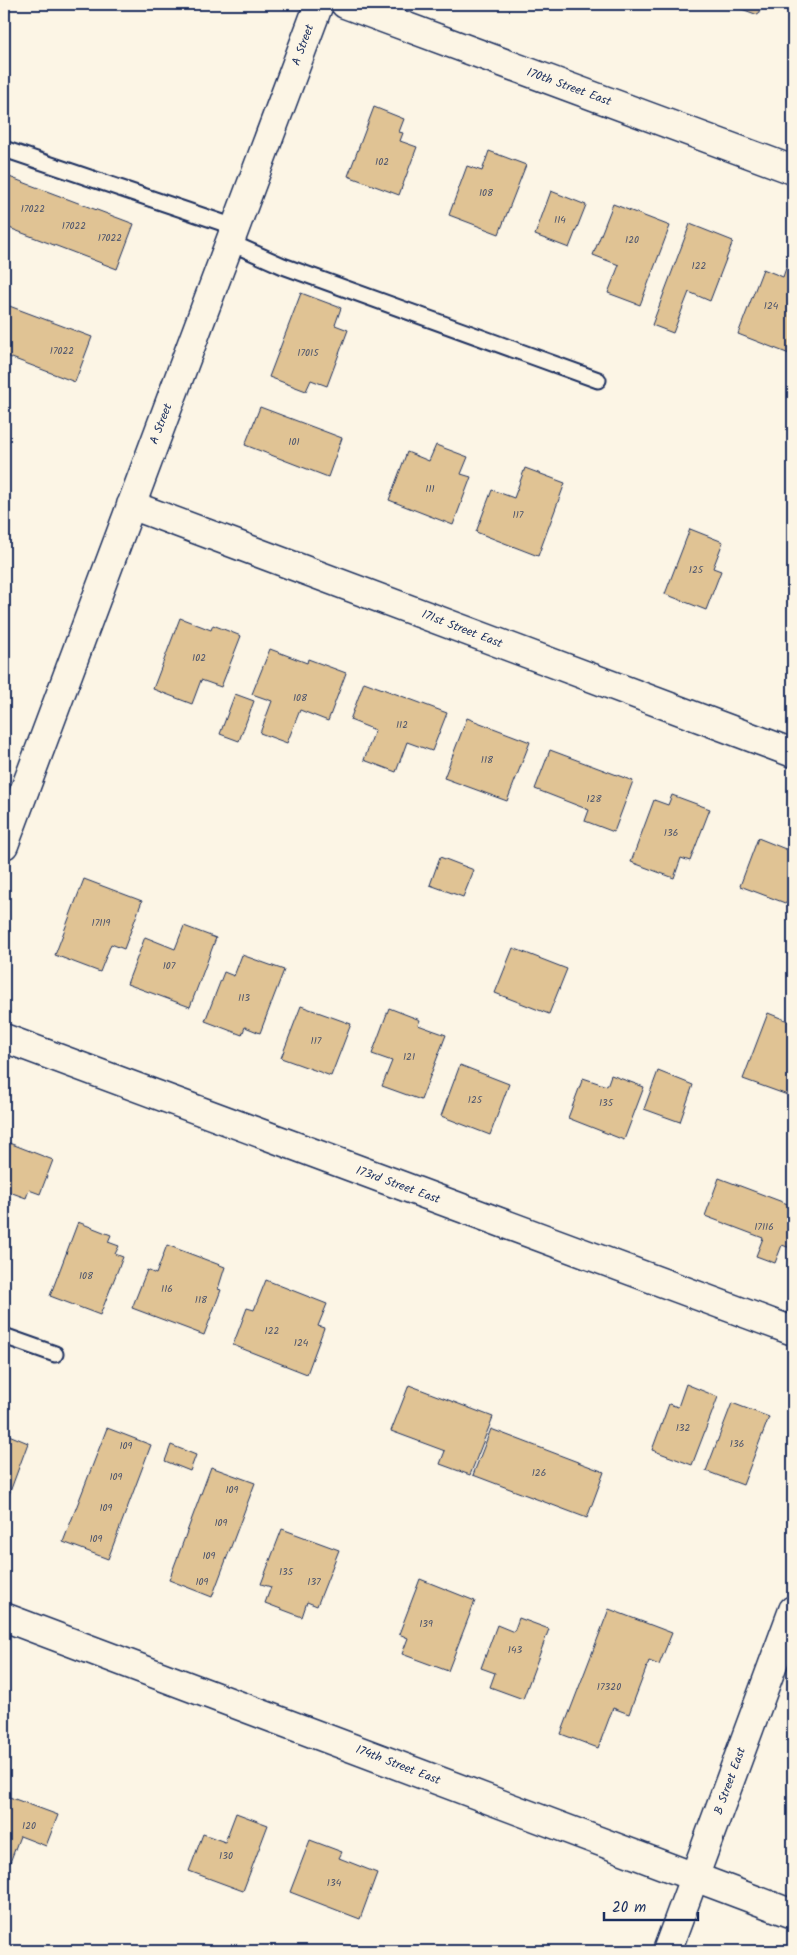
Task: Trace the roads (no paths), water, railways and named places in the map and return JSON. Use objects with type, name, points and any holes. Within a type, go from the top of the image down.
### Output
[{"type":"street","name":"A Street","points":[[4,845],[319,4]]},
{"type":"street","name":"170th Street East","points":[[345,4],[793,170]]},
{"type":"street","name":"171st Street East","points":[[131,505],[793,753]]},
{"type":"street","name":"173rd Street East","points":[[4,1038],[793,1331]]},
{"type":"street","name":"174th Street East","points":[[4,1617],[793,1914]]},
{"type":"street","name":"B Street East","points":[[667,1951],[792,1617]]},
{"type":"lane","points":[[4,149],[232,234],[283,266],[598,380]]},
{"type":"lane","points":[[4,1336],[55,1354]]}]
